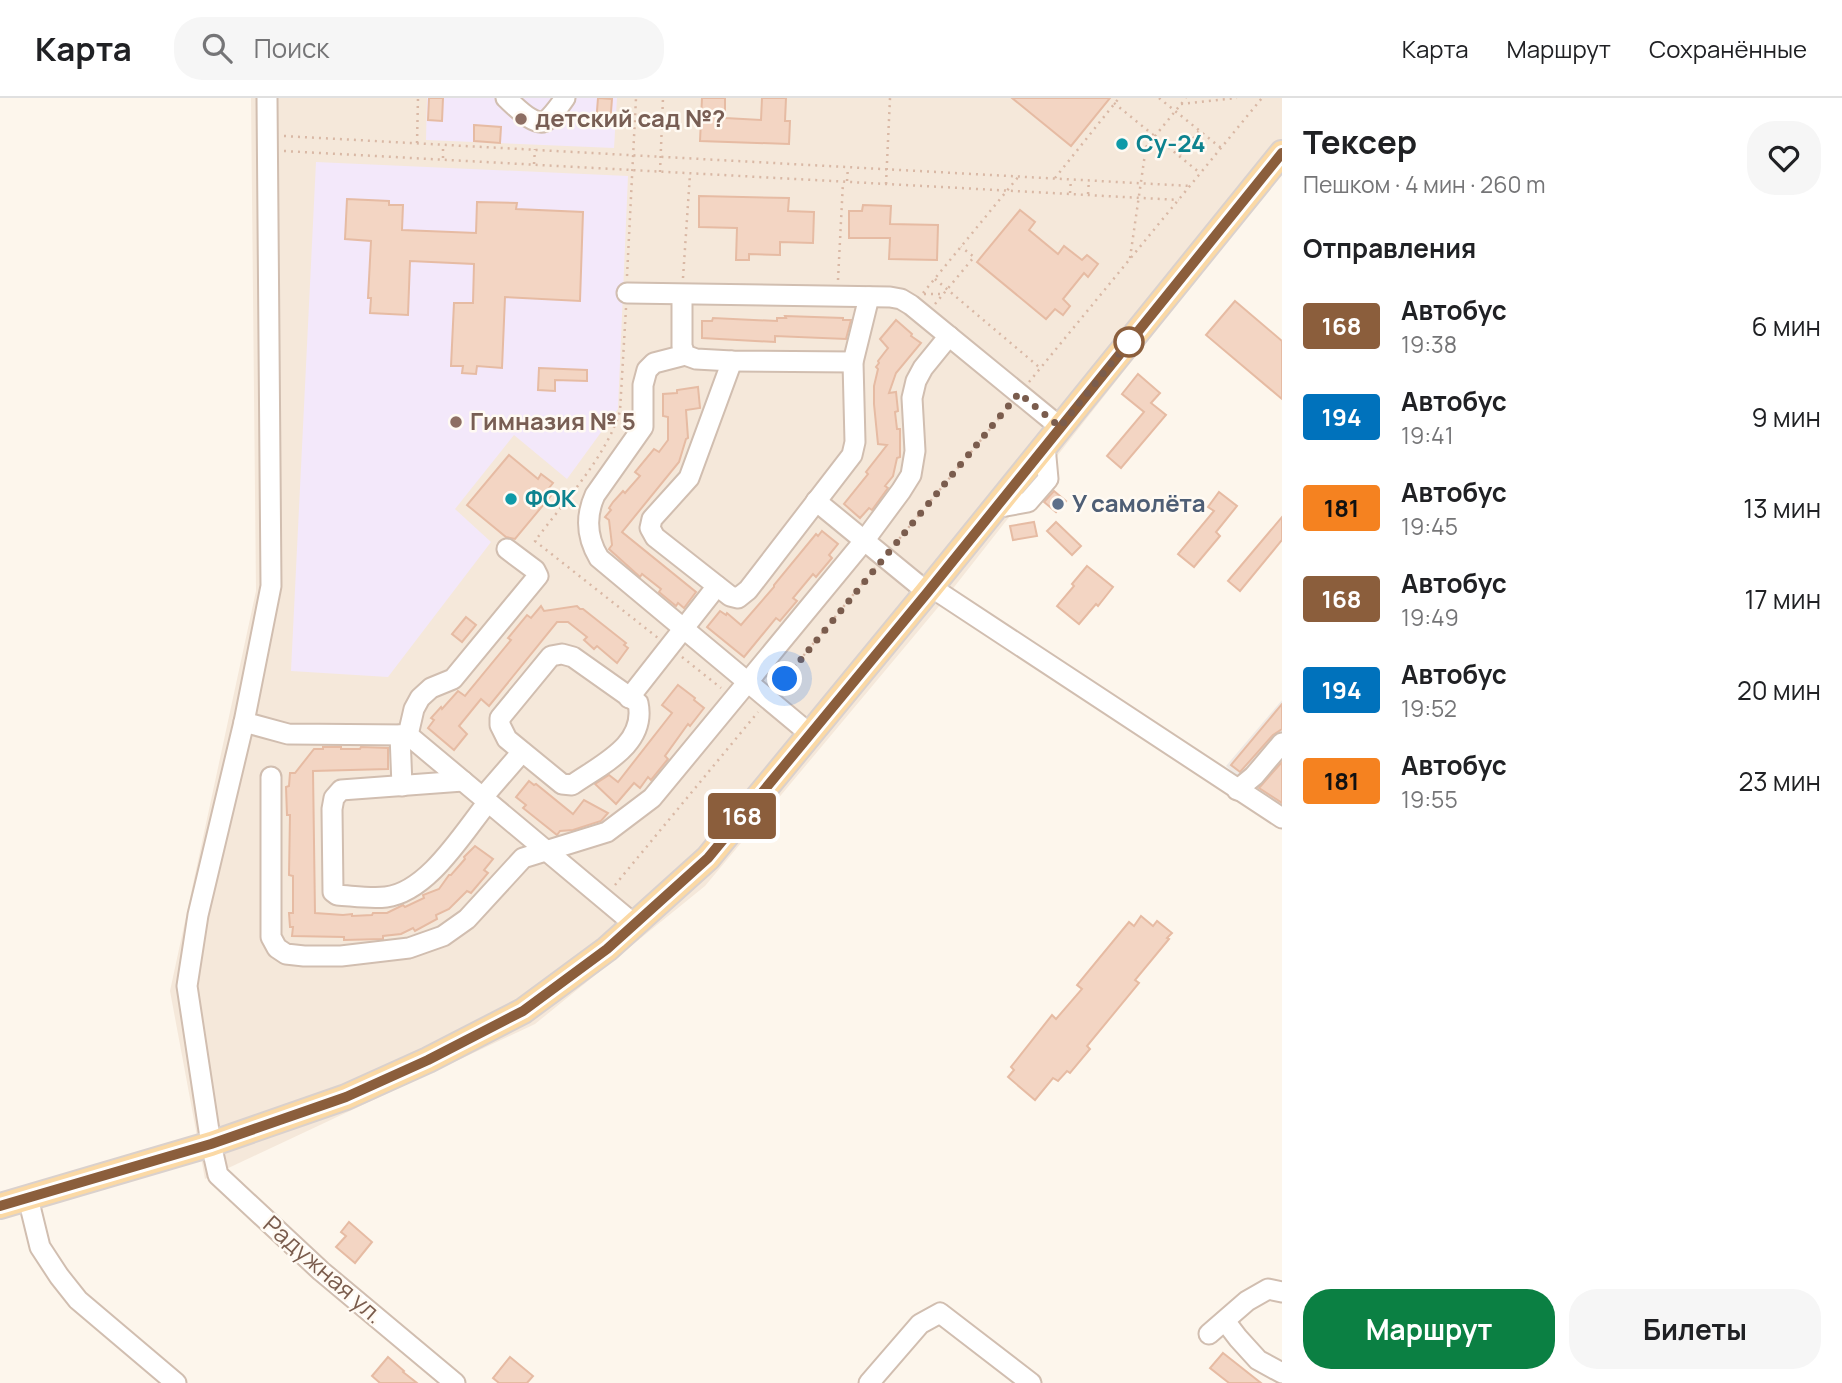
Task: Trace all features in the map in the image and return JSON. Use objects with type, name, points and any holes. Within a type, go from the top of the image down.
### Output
[{"type":"main road","points":[[0,1206],[211,1144],[346,1097],[428,1060],[523,1011],[607,949],[708,858],[929,590],[1282,153]]},
{"type":"street","name":"Радужная ул.","points":[[267,98],[271,586],[244,722],[198,915],[187,986],[218,1175],[321,1270],[455,1383]]},
{"type":"street","points":[[506,98],[536,122],[542,123],[548,120],[565,98]]},
{"type":"street","points":[[626,293],[682,291],[901,299],[1060,427]]},
{"type":"street","points":[[682,291],[682,346],[685,355]]},
{"type":"street","points":[[732,361],[689,478],[652,519],[650,528],[655,537],[730,596],[738,598],[748,590],[852,455],[855,442],[853,362],[869,297]]},
{"type":"street","points":[[271,777],[271,937],[276,948],[286,954],[341,956],[409,948],[443,936],[467,919],[523,858],[607,832],[653,798],[864,541],[901,491],[911,475],[915,451],[912,398],[916,381],[948,336]]},
{"type":"street","points":[[810,734],[598,558],[589,534],[590,507],[595,495],[643,427],[643,385],[647,370],[654,363],[685,355],[696,359],[732,361],[853,362]]},
{"type":"street","points":[[816,501],[929,590],[1282,818]]},
{"type":"street","points":[[402,786],[404,735],[421,698],[431,688],[453,679],[538,576],[535,570],[507,549]]},
{"type":"street","points":[[629,698],[717,586]]},
{"type":"street","points":[[562,654],[573,657],[638,703],[635,733],[624,749],[572,785],[562,784],[522,752],[507,739],[500,725],[500,718],[551,656],[562,654]]},
{"type":"street","points":[[244,722],[288,734],[404,735],[634,924]]},
{"type":"street","points":[[1237,790],[1254,776],[1282,743]]},
{"type":"street","points":[[463,781],[341,790],[334,798],[332,809],[334,892],[337,895],[387,897],[408,890],[436,866],[522,752]]},
{"type":"street","points":[[29,1198],[40,1247],[65,1284],[78,1300],[176,1383]]},
{"type":"street","points":[[1209,1334],[1247,1301],[1268,1289],[1282,1292]]},
{"type":"street","points":[[869,1383],[920,1324],[940,1313],[1031,1383]]},
{"type":"street","points":[[1225,1321],[1258,1360],[1282,1373]]},
{"type":"path","points":[[416,143],[418,98]]},
{"type":"path","points":[[660,172],[663,98]]},
{"type":"path","points":[[886,184],[890,98]]},
{"type":"path","points":[[1055,178],[1119,98]]},
{"type":"path","points":[[1159,98],[1221,148]]},
{"type":"path","points":[[1130,259],[1146,147],[1186,98]]},
{"type":"path","points":[[1181,104],[1237,98]]},
{"type":"path","points":[[604,899],[1262,98]]},
{"type":"path","points":[[1114,103],[1200,173]]},
{"type":"path","points":[[1179,156],[1199,131]]},
{"type":"path","points":[[267,143],[443,144],[1190,186]]},
{"type":"path","points":[[267,143],[442,160],[1179,200]]},
{"type":"path","points":[[442,160],[443,144]]},
{"type":"path","points":[[534,165],[535,149]]},
{"type":"path","points":[[837,291],[848,167]]},
{"type":"path","points":[[682,291],[690,173]]},
{"type":"path","points":[[919,311],[935,279],[1019,176]]},
{"type":"path","points":[[1070,194],[1071,179]]},
{"type":"path","points":[[1088,195],[1090,180]]},
{"type":"path","points":[[919,311],[947,290],[974,257],[961,247]]},
{"type":"path","points":[[935,279],[1040,368]]},
{"type":"shaded area","points":[[251,98],[1282,98],[1282,170],[940,605],[705,886],[535,1024],[205,1179],[170,991],[256,591]]},
{"type":"shaded area","name":"детский сад №?","points":[[427,98],[617,98],[614,148],[426,140]]},
{"type":"shaded area","name":"Гимназия № 5","points":[[316,162],[628,176],[618,409],[567,479],[514,435],[455,509],[491,542],[388,677],[291,671]]},
{"type":"shaded area","points":[[1282,700],[1282,811],[1252,791],[1226,766]]},
{"type":"building","points":[[429,98],[443,98],[442,121],[428,120]]},
{"type":"building","points":[[598,98],[612,99],[610,125],[596,124]]},
{"type":"building","points":[[702,98],[725,98],[725,118],[761,120],[762,98],[786,98],[785,121],[790,121],[789,144],[700,141]]},
{"type":"building","points":[[1012,98],[1110,98],[1071,146]]},
{"type":"building","points":[[474,125],[501,127],[500,143],[474,141]]},
{"type":"building","points":[[699,196],[789,198],[788,211],[814,212],[813,243],[780,242],[780,255],[749,254],[749,260],[736,260],[737,228],[699,227]]},
{"type":"building","points":[[347,199],[389,201],[389,205],[403,205],[402,230],[476,233],[477,202],[517,203],[516,209],[583,212],[580,301],[505,297],[502,368],[477,366],[476,374],[462,373],[463,366],[451,366],[454,303],[473,303],[474,264],[410,261],[408,315],[370,313],[371,298],[368,298],[371,241],[345,239]]},
{"type":"building","points":[[863,205],[891,206],[890,224],[938,225],[937,260],[889,259],[890,238],[849,238],[849,211],[862,211]]},
{"type":"building","points":[[1020,210],[1035,222],[1029,230],[1058,254],[1064,246],[1082,260],[1087,255],[1098,264],[1088,277],[1084,273],[1063,299],[1070,306],[1063,315],[1055,309],[1046,319],[977,262]]},
{"type":"building","points":[[1235,301],[1282,341],[1282,399],[1206,335]]},
{"type":"building","points":[[785,316],[851,320],[846,339],[775,336],[775,342],[702,338],[702,321],[712,321],[713,318],[777,321],[777,318],[786,318]]},
{"type":"building","points":[[896,320],[921,343],[896,373],[889,393],[896,392],[898,411],[895,412],[897,429],[900,429],[900,457],[897,458],[893,476],[885,486],[888,488],[872,510],[869,508],[860,518],[844,504],[887,445],[878,444],[874,386],[878,361],[888,348],[880,339]]},
{"type":"building","points":[[539,368],[587,370],[587,381],[555,380],[555,391],[538,390]]},
{"type":"building","points":[[1138,374],[1160,393],[1151,403],[1166,415],[1121,468],[1107,456],[1144,412],[1122,394]]},
{"type":"building","points":[[698,387],[700,408],[686,410],[688,438],[679,462],[622,532],[696,592],[684,608],[678,603],[676,606],[659,592],[661,589],[642,574],[640,577],[609,549],[612,545],[609,520],[605,517],[613,502],[640,476],[635,472],[654,449],[659,452],[668,440],[668,417],[663,416],[663,394]]},
{"type":"building","name":"ФОК","points":[[509,455],[538,479],[541,474],[553,483],[549,488],[554,492],[515,539],[506,537],[467,505]]},
{"type":"building","points":[[1054,491],[1066,501],[1056,512],[1044,502]]},
{"type":"building","points":[[1219,492],[1237,506],[1216,532],[1220,536],[1194,567],[1178,554],[1214,511],[1208,507]]},
{"type":"building","points":[[1282,517],[1282,540],[1240,591],[1228,581]]},
{"type":"building","points":[[1034,522],[1037,536],[1013,540],[1010,526]]},
{"type":"building","points":[[1056,522],[1081,546],[1072,555],[1047,531]]},
{"type":"building","points":[[822,531],[838,544],[829,555],[832,558],[816,577],[813,574],[793,598],[797,601],[780,621],[776,618],[744,657],[707,627],[720,611],[726,615],[727,613],[741,625],[816,534],[818,536]]},
{"type":"building","points":[[1087,566],[1113,587],[1079,624],[1057,606]]},
{"type":"building","points":[[541,606],[544,611],[577,606],[626,643],[624,645],[628,648],[617,663],[597,646],[594,649],[584,640],[587,637],[568,622],[557,622],[489,706],[481,699],[459,726],[467,734],[454,750],[428,728],[434,720],[431,718],[458,691],[465,696],[511,640],[508,638],[527,615],[531,618]]},
{"type":"building","points":[[466,617],[476,625],[462,642],[452,634]]},
{"type":"building","points":[[678,685],[704,708],[690,726],[688,724],[665,756],[668,759],[651,780],[648,777],[640,788],[634,783],[616,804],[595,784],[609,775],[618,782],[672,713],[662,705]]},
{"type":"building","points":[[1282,704],[1282,729],[1273,735],[1240,772],[1231,765]]},
{"type":"building","points":[[388,748],[388,769],[313,771],[315,913],[372,915],[387,913],[403,905],[405,907],[424,898],[423,895],[439,889],[475,846],[493,859],[484,870],[488,873],[471,893],[467,891],[449,909],[436,915],[437,919],[415,931],[413,928],[401,934],[383,936],[383,939],[344,940],[344,937],[292,936],[293,927],[290,927],[289,913],[293,913],[293,876],[289,875],[290,815],[287,815],[286,787],[289,786],[290,773],[295,773],[314,749]]},
{"type":"building","points":[[1282,762],[1282,803],[1259,788]]},
{"type":"building","points":[[529,781],[573,814],[584,800],[608,813],[601,821],[573,830],[560,831],[557,835],[523,808],[526,805],[516,797]]},
{"type":"building","points":[[1141,916],[1153,926],[1157,921],[1172,933],[1167,938],[1169,939],[1135,980],[1139,983],[1087,1046],[1090,1049],[1070,1073],[1067,1071],[1058,1081],[1053,1078],[1035,1100],[1008,1077],[1014,1070],[1011,1067],[1052,1015],[1056,1019],[1082,989],[1077,985],[1129,922],[1134,926]]},
{"type":"building","points":[[349,1222],[372,1242],[355,1263],[336,1247],[346,1236],[341,1232]]},
{"type":"building","points":[[1223,1353],[1261,1383],[1229,1383],[1210,1368]]},
{"type":"building","points":[[388,1357],[417,1383],[380,1383],[372,1376]]},
{"type":"building","points":[[510,1357],[533,1376],[527,1383],[499,1383],[493,1378]]},
{"type":"bus line","name":"168","points":[[0,1206],[211,1144],[346,1097],[428,1060],[523,1011],[607,949],[708,858],[927,593],[1282,153]]},
{"type":"place","name":"детский сад №?","points":[[521,119]]},
{"type":"place","name":"Су-24","points":[[1122,144]]},
{"type":"place","name":"Гимназия № 5","points":[[456,422]]},
{"type":"place","name":"ФОК","points":[[511,499]]},
{"type":"place","name":"У самолёта","points":[[1058,504]]},
{"type":"route","points":[[785,679],[1019,393],[1060,427],[1131,339],[1129,342]]}]
